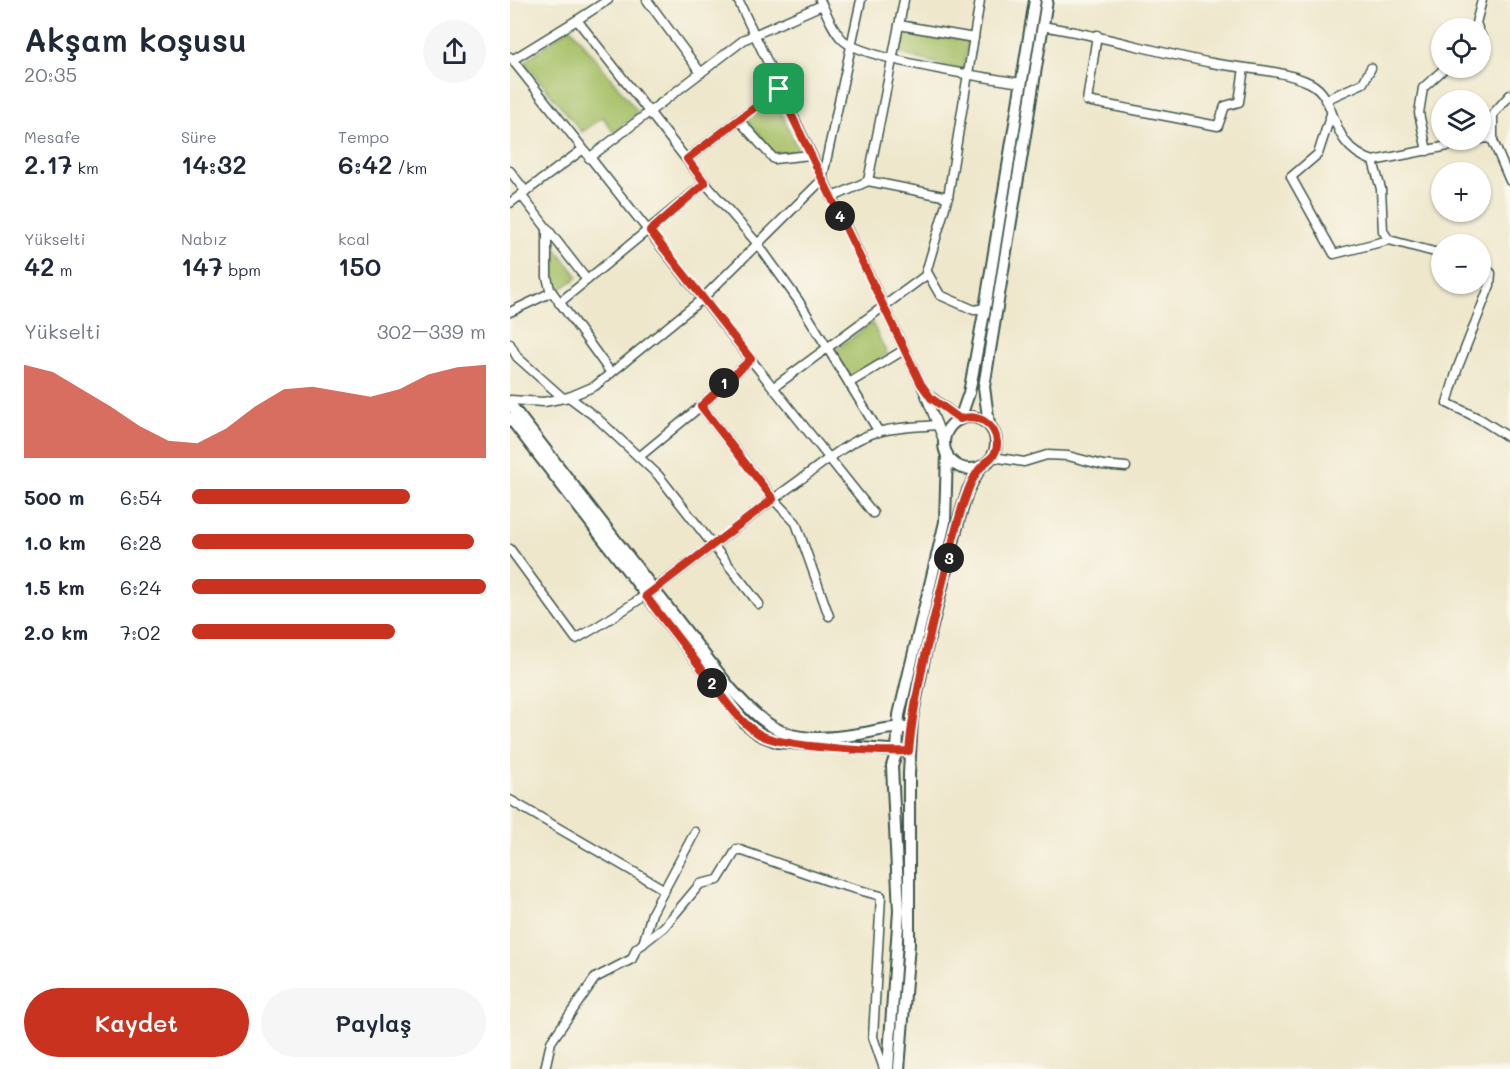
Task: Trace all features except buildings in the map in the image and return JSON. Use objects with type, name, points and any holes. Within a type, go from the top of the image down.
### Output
[{"type":"main road","points":[[960,419],[969,393],[985,308],[1035,0]]},
{"type":"main road","points":[[899,1069],[909,944],[911,729],[925,654],[959,519],[968,490],[980,468],[993,457],[997,440],[988,424],[984,387],[1047,0]]},
{"type":"main road","points":[[510,402],[651,592],[725,700],[745,723],[760,735],[778,742],[808,746],[909,751]]},
{"type":"main road","points":[[886,1069],[899,912],[892,766],[897,752],[898,727],[945,522],[947,454],[944,442],[950,426],[960,419],[973,417],[988,424]]},
{"type":"main road","points":[[510,418],[730,689],[766,724],[782,733],[812,737],[840,737],[898,727],[911,729]]},
{"type":"main road","points":[[947,454],[954,464],[962,468],[980,468]]},
{"type":"street","points":[[608,0],[511,59],[873,513]]},
{"type":"street","points":[[647,0],[701,73]]},
{"type":"street","points":[[738,0],[921,384],[944,442]]},
{"type":"street","points":[[510,402],[544,402],[596,386],[702,299],[822,180],[861,0]]},
{"type":"street","points":[[868,181],[904,0]]},
{"type":"street","points":[[774,387],[925,276],[948,196],[980,0]]},
{"type":"street","points":[[1477,18],[1482,0]]},
{"type":"street","points":[[589,158],[649,111],[754,35],[821,2],[842,39],[852,46],[892,57],[1021,84]]},
{"type":"street","points":[[577,20],[705,183],[757,243],[798,300],[879,432]]},
{"type":"street","points":[[899,25],[974,38]]},
{"type":"street","points":[[1042,26],[1097,35],[1311,84],[1326,100],[1346,146],[1360,157],[1372,161],[1431,149]]},
{"type":"street","points":[[1097,35],[1087,101],[1218,126],[1225,106],[1239,102],[1244,68]]},
{"type":"street","points":[[1326,100],[1363,84],[1371,68]]},
{"type":"street","points":[[1427,150],[1419,113],[1423,88],[1434,78]]},
{"type":"street","points":[[687,159],[779,89]]},
{"type":"street","points":[[1510,95],[1493,114],[1493,141],[1510,181]]},
{"type":"street","points":[[1331,114],[1318,154],[1291,177],[1334,254],[1389,240],[1431,251]]},
{"type":"street","points":[[738,119],[774,159],[810,155]]},
{"type":"street","points":[[510,204],[582,150]]},
{"type":"street","points":[[1372,161],[1381,189],[1383,231],[1389,240]]},
{"type":"street","points":[[510,171],[547,229],[587,280]]},
{"type":"street","points":[[831,198],[868,181],[948,196]]},
{"type":"street","points":[[559,303],[650,231],[705,183]]},
{"type":"street","points":[[547,229],[547,277],[552,292],[611,373]]},
{"type":"street","points":[[927,272],[940,295],[974,310],[985,308]]},
{"type":"street","points":[[510,312],[552,292]]},
{"type":"street","points":[[1486,294],[1458,367],[1447,403],[1480,419],[1510,438]]},
{"type":"street","points":[[510,344],[517,357],[566,397],[597,418],[658,475],[759,604]]},
{"type":"street","points":[[849,383],[904,350]]},
{"type":"street","points":[[639,457],[701,406],[751,359]]},
{"type":"street","points":[[921,384],[931,398],[960,419]]},
{"type":"street","points":[[701,406],[800,532],[829,616]]},
{"type":"street","points":[[510,549],[576,639],[651,592],[773,499],[849,445],[879,432],[937,425]]},
{"type":"street","points":[[993,457],[1024,462],[1047,455],[1068,456],[1103,465],[1126,466]]},
{"type":"street","points":[[510,800],[665,890]]},
{"type":"street","points":[[643,945],[652,913],[695,832]]},
{"type":"street","points":[[545,1069],[551,1042],[595,978],[632,959],[636,949],[664,927],[700,884],[718,880],[737,849],[834,883],[881,896],[873,1037],[886,1069]]},
{"type":"green space","points":[[570,27],[638,112],[614,133],[603,117],[582,132],[524,62]]},
{"type":"green space","points":[[902,29],[968,41],[963,70],[900,54]]},
{"type":"green space","points":[[774,97],[799,152],[773,153],[747,119]]},
{"type":"green space","points":[[555,247],[578,277],[559,290],[554,284],[550,249]]},
{"type":"green space","points":[[872,323],[887,354],[851,378],[834,351]]},
{"type":"route","points":[[779,89],[921,384],[931,398],[960,419],[973,417],[988,424],[997,440],[997,449],[993,457],[980,468],[968,490],[959,519],[925,654],[912,719],[909,751],[808,746],[778,742],[760,735],[745,723],[725,700],[646,596],[773,499],[701,406],[751,359],[650,231],[705,183],[687,159],[779,89]]}]
